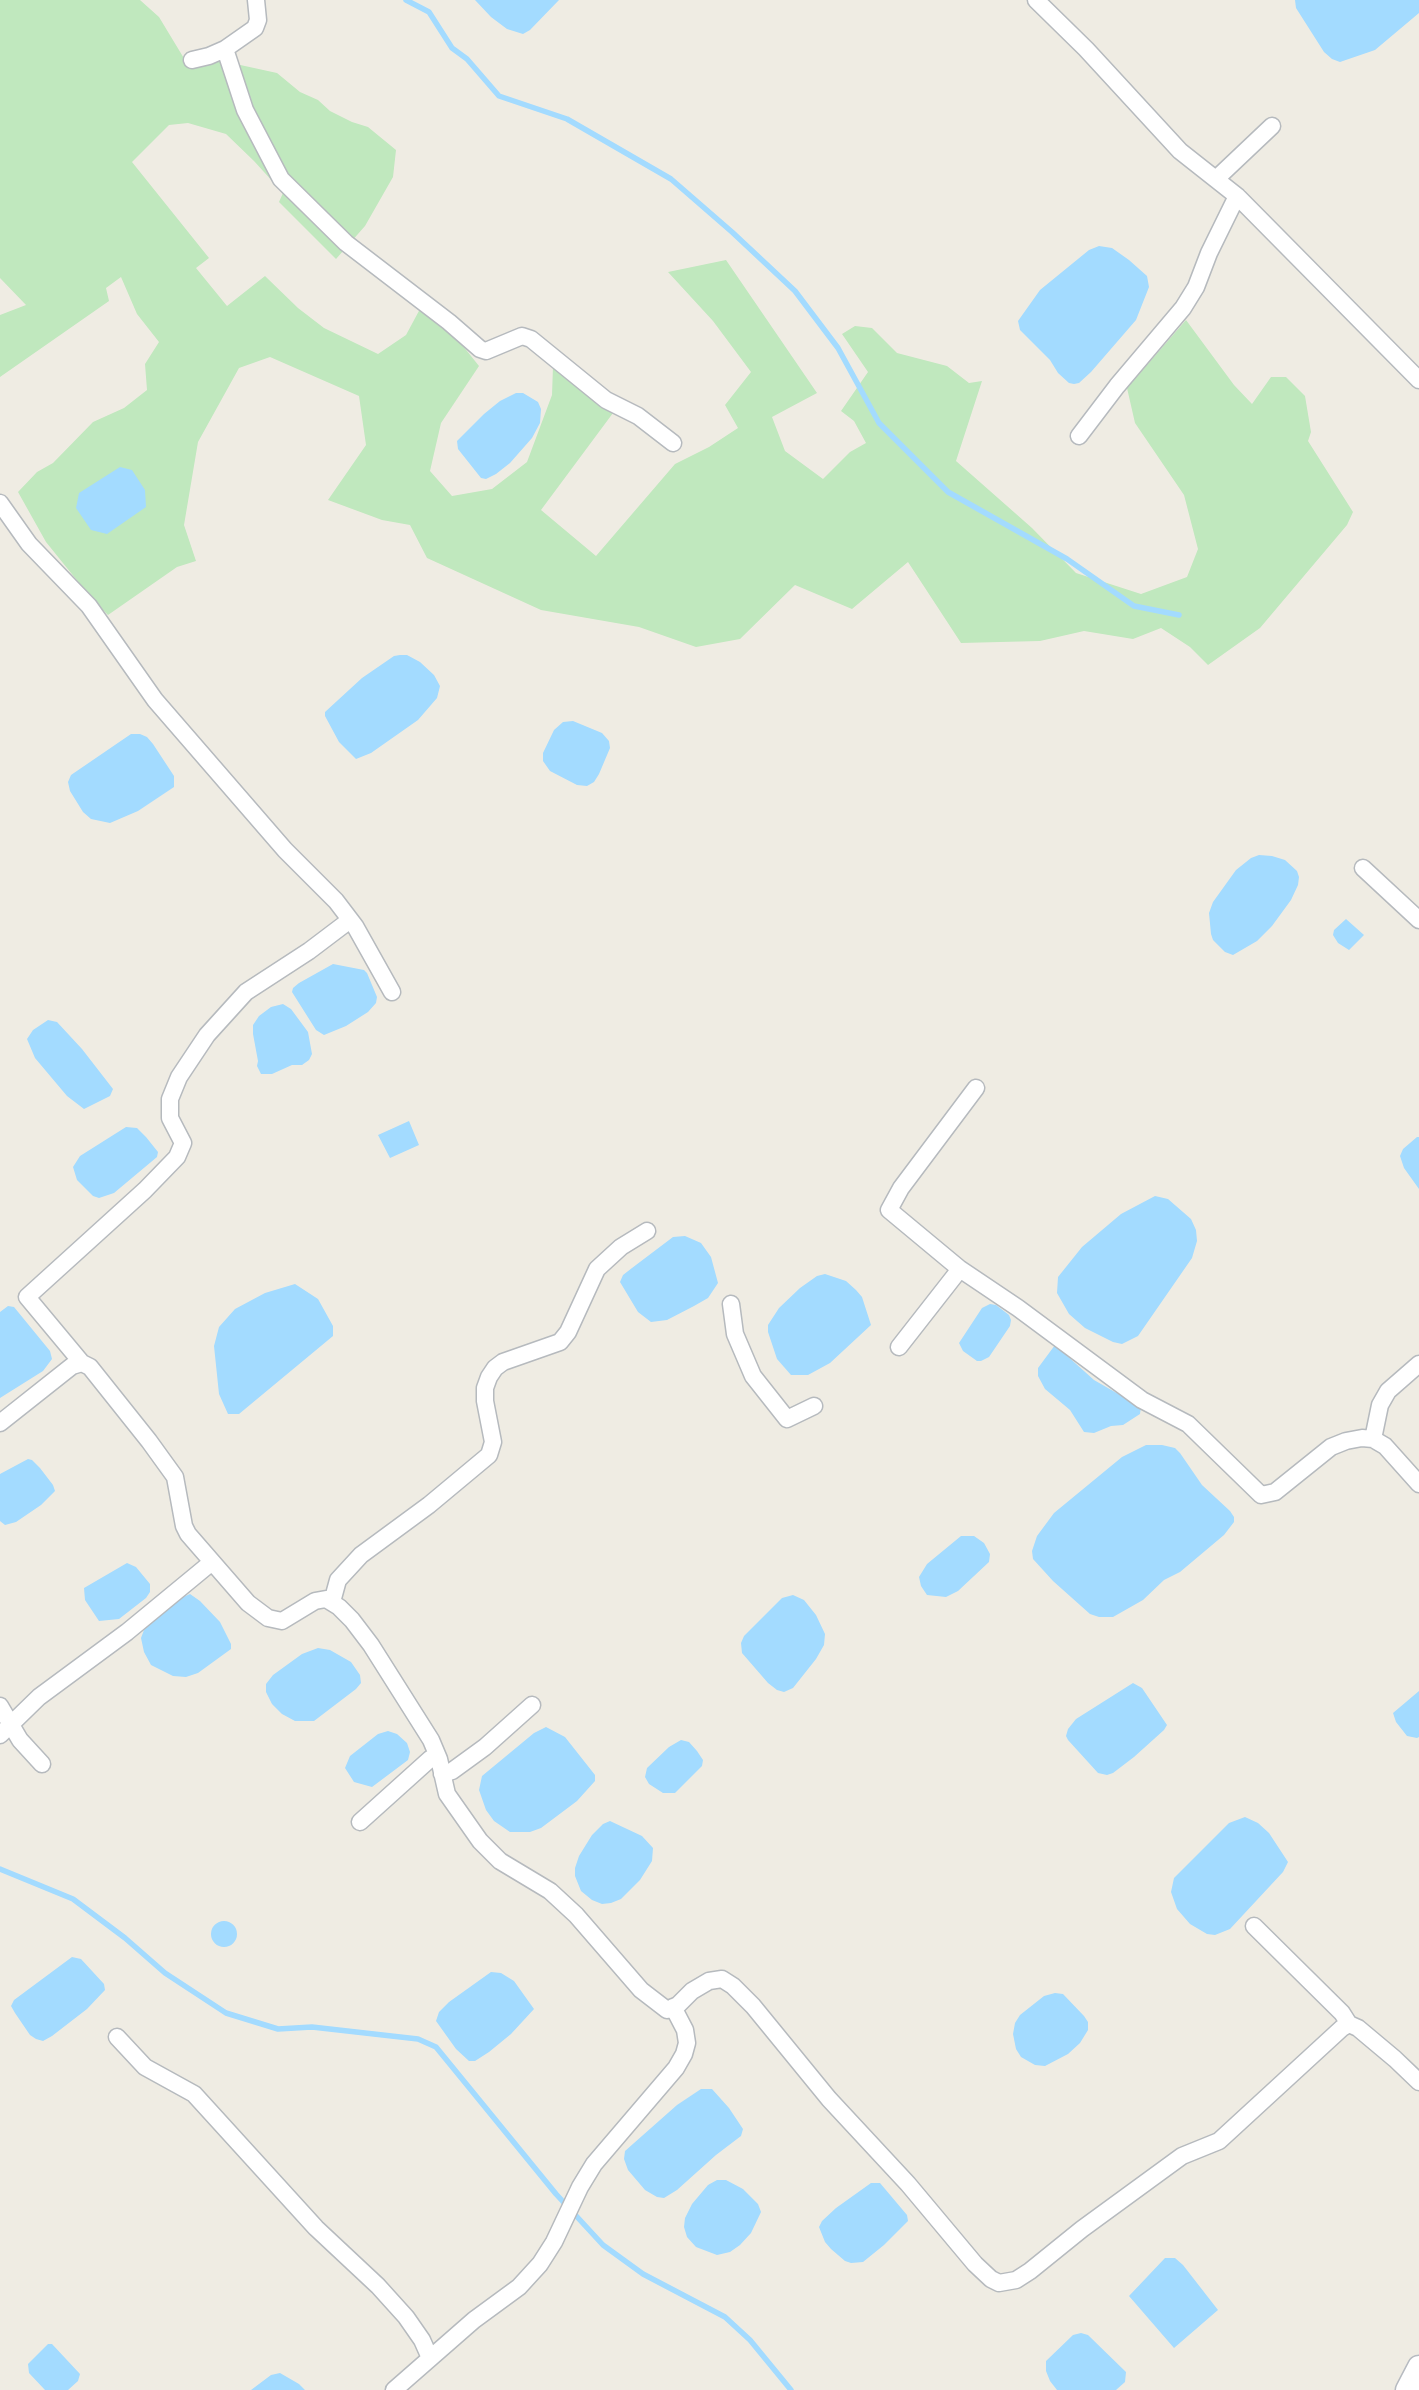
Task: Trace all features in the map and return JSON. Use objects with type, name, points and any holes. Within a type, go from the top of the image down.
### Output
[{"type":"main road","points":[[1407,2390],[1419,2367]]},
{"type":"street","points":[[192,60],[209,56],[225,49],[255,28],[258,20],[256,0]]},
{"type":"street","points":[[1036,0],[1086,49],[1180,151],[1238,196],[1419,380]]},
{"type":"street","points":[[225,49],[245,110],[281,179],[346,243],[449,322],[480,349],[486,351],[522,336],[531,339],[606,400],[638,416],[673,443]]},
{"type":"street","points":[[1216,179],[1272,126]]},
{"type":"street","points":[[1079,436],[1117,386],[1183,308],[1196,287],[1209,253],[1238,196]]},
{"type":"street","points":[[0,503],[29,544],[89,606],[155,700],[285,850],[336,901],[350,920],[392,992]]},
{"type":"street","points":[[1363,868],[1419,920]]},
{"type":"street","points":[[350,920],[246,992],[206,1035],[179,1077],[170,1098],[170,1118],[183,1144],[177,1157],[145,1190],[27,1297],[82,1363],[90,1367],[168,1466],[178,1491],[184,1526],[212,1562],[248,1602],[268,1618],[282,1621],[314,1601],[321,1599],[332,1602],[352,1620],[372,1645],[431,1740],[447,1794],[480,1841],[500,1861],[550,1891],[576,1915],[641,1990],[667,2010],[678,2005],[696,1987],[709,1981],[722,1979],[733,1986],[753,2006],[829,2099],[908,2184],[975,2264],[991,2278],[1006,2283],[1016,2280],[1182,2156],[1219,2141],[1348,2024]]},
{"type":"street","points":[[976,1088],[901,1188],[889,1210],[960,1269],[1018,1308],[1142,1400],[1188,1424],[1261,1495],[1275,1492],[1331,1447],[1346,1441],[1362,1438],[1373,1439],[1385,1446],[1419,1484]]},
{"type":"street","points":[[332,1602],[338,1580],[361,1555],[429,1506],[489,1455],[493,1442],[485,1401],[485,1388],[495,1368],[503,1362],[560,1342],[568,1332],[597,1270],[620,1247],[647,1231]]},
{"type":"street","points":[[899,1347],[960,1269]]},
{"type":"street","points":[[731,1304],[735,1334],[753,1376],[786,1419],[814,1406]]},
{"type":"street","points":[[0,1423],[72,1366],[82,1363]]},
{"type":"street","points":[[1373,1439],[1380,1405],[1388,1391],[1419,1364]]},
{"type":"street","points":[[5,1730],[39,1697],[127,1632],[212,1562]]},
{"type":"street","points":[[442,1774],[452,1771],[486,1747],[532,1705]]},
{"type":"street","points":[[0,1706],[5,1730],[20,1740],[42,1764]]},
{"type":"street","points":[[360,1822],[430,1759],[437,1755]]},
{"type":"street","points":[[1254,1926],[1342,2013],[1348,2024],[1358,2028],[1419,2082]]},
{"type":"street","points":[[394,2390],[474,2320],[519,2287],[540,2264],[554,2242],[580,2187],[594,2164],[676,2068],[684,2054],[687,2043],[685,2030],[673,2007]]},
{"type":"street","points":[[117,2037],[145,2067],[194,2094],[316,2228],[378,2286],[406,2317],[422,2340],[430,2358]]},
{"type":"green space","points":[[0,0],[140,0],[159,17],[185,60],[222,61],[277,73],[300,92],[318,100],[330,111],[352,122],[368,127],[396,150],[393,177],[365,226],[336,259],[279,202],[283,193],[226,134],[188,123],[169,125],[132,162],[209,258],[196,268],[227,306],[265,276],[298,308],[324,328],[378,354],[406,335],[420,309],[455,336],[479,366],[441,423],[430,471],[452,496],[492,489],[527,462],[552,395],[553,366],[613,413],[541,510],[596,556],[675,464],[709,447],[738,428],[725,405],[751,372],[713,321],[668,272],[726,260],[817,393],[772,417],[785,451],[823,479],[850,452],[866,443],[854,421],[841,411],[868,372],[842,334],[855,326],[872,328],[897,353],[947,366],[969,383],[982,381],[956,461],[1032,528],[1076,573],[1141,594],[1187,577],[1198,549],[1184,495],[1135,423],[1127,388],[1186,320],[1234,385],[1252,404],[1271,377],[1286,377],[1305,396],[1311,432],[1308,441],[1353,512],[1347,525],[1260,628],[1208,665],[1190,647],[1161,628],[1133,639],[1084,631],[1040,641],[961,643],[908,562],[852,609],[795,585],[740,639],[696,647],[639,627],[541,610],[427,558],[410,525],[382,520],[328,500],[366,445],[359,396],[270,357],[239,368],[198,442],[184,525],[196,561],[177,567],[108,615],[92,599],[46,542],[18,492],[37,472],[53,463],[93,422],[124,408],[147,390],[145,364],[159,342],[137,314],[121,277],[106,288],[109,301],[0,377],[0,315],[26,305],[0,278]]},
{"type":"water","points":[[475,0],[559,0],[530,30],[523,34],[507,29],[491,17]]},
{"type":"water","points":[[1295,0],[1419,0],[1419,13],[1375,50],[1340,62],[1332,59],[1324,52],[1296,8]]},
{"type":"water","points":[[1099,246],[1112,248],[1129,260],[1147,276],[1149,287],[1136,320],[1091,372],[1079,383],[1069,383],[1058,373],[1050,360],[1020,330],[1018,321],[1040,290],[1089,250]]},
{"type":"water","points":[[516,393],[523,393],[538,402],[541,409],[540,423],[532,438],[510,463],[496,474],[486,479],[481,478],[458,449],[457,441],[484,414],[500,401]]},
{"type":"water","points":[[120,467],[132,470],[145,490],[146,507],[107,534],[91,530],[76,508],[79,493]]},
{"type":"water","points":[[407,655],[420,662],[434,675],[440,686],[437,698],[418,720],[371,753],[356,759],[339,742],[325,716],[325,712],[362,678],[394,656]]},
{"type":"water","points":[[573,721],[602,733],[609,741],[610,748],[599,774],[594,782],[587,786],[577,785],[550,771],[543,761],[543,753],[554,730],[563,722]]},
{"type":"water","points":[[131,734],[140,734],[147,737],[153,744],[174,776],[174,787],[138,811],[110,823],[91,819],[83,812],[70,791],[68,782],[71,775]]},
{"type":"water","points":[[1259,855],[1285,860],[1297,871],[1299,877],[1298,885],[1291,900],[1272,926],[1257,941],[1233,955],[1225,952],[1213,940],[1209,913],[1213,902],[1236,870],[1251,858]]},
{"type":"water","points":[[1346,919],[1364,935],[1349,950],[1338,943],[1333,935],[1334,930]]},
{"type":"water","points":[[333,964],[364,970],[377,997],[376,1003],[368,1012],[346,1026],[324,1035],[316,1030],[292,992],[293,988],[299,983]]},
{"type":"water","points":[[283,1004],[291,1009],[308,1032],[312,1054],[309,1060],[302,1065],[292,1065],[272,1074],[261,1074],[257,1066],[253,1025],[259,1016],[271,1007]]},
{"type":"water","points":[[48,1020],[57,1022],[82,1049],[113,1089],[110,1096],[84,1109],[67,1096],[35,1058],[27,1039],[33,1030]]},
{"type":"water","points":[[409,1121],[419,1145],[390,1158],[378,1135]]},
{"type":"water","points":[[126,1127],[137,1128],[158,1152],[157,1157],[114,1193],[99,1198],[93,1196],[77,1180],[73,1167],[80,1156]]},
{"type":"water","points":[[1419,1137],[1419,1189],[1404,1168],[1400,1156],[1403,1149]]},
{"type":"water","points":[[1155,1196],[1168,1199],[1191,1219],[1196,1230],[1197,1241],[1192,1258],[1138,1336],[1122,1344],[1113,1342],[1085,1328],[1069,1314],[1057,1293],[1058,1277],[1082,1247],[1121,1214]]},
{"type":"water","points":[[685,1236],[701,1243],[711,1257],[718,1283],[708,1298],[667,1320],[651,1322],[638,1312],[620,1282],[623,1275],[673,1237]]},
{"type":"water","points":[[825,1274],[846,1281],[856,1290],[862,1297],[871,1325],[830,1363],[808,1375],[791,1375],[777,1359],[768,1332],[768,1325],[779,1308],[800,1288],[817,1276]]},
{"type":"water","points":[[295,1284],[318,1299],[333,1326],[333,1336],[239,1414],[228,1414],[219,1394],[214,1346],[219,1327],[235,1309],[265,1293]]},
{"type":"water","points":[[990,1304],[996,1305],[1009,1315],[1011,1320],[1010,1326],[989,1357],[977,1361],[963,1351],[959,1343],[982,1308]]},
{"type":"water","points":[[8,1306],[14,1307],[50,1351],[52,1359],[43,1371],[0,1398],[0,1312]]},
{"type":"water","points":[[1055,1345],[1094,1380],[1141,1407],[1140,1414],[1123,1425],[1111,1426],[1094,1433],[1084,1432],[1070,1410],[1045,1389],[1038,1376],[1038,1368]]},
{"type":"water","points":[[1146,1445],[1162,1445],[1175,1448],[1202,1485],[1230,1511],[1234,1517],[1234,1522],[1224,1535],[1180,1572],[1164,1580],[1143,1600],[1113,1617],[1099,1617],[1090,1614],[1053,1581],[1033,1559],[1032,1551],[1037,1536],[1054,1513],[1122,1457]]},
{"type":"water","points":[[28,1459],[32,1460],[40,1468],[53,1485],[55,1491],[41,1505],[16,1522],[5,1525],[0,1521],[0,1474]]},
{"type":"water","points":[[961,1536],[974,1536],[984,1543],[990,1554],[989,1562],[958,1591],[946,1597],[927,1595],[921,1586],[919,1577],[927,1564]]},
{"type":"water","points":[[127,1563],[136,1567],[150,1584],[150,1592],[146,1598],[119,1619],[99,1621],[85,1600],[84,1588]]},
{"type":"water","points":[[190,1594],[200,1601],[220,1622],[231,1644],[231,1649],[198,1673],[186,1677],[173,1676],[151,1665],[144,1652],[141,1638],[144,1630],[153,1621],[181,1598]]},
{"type":"water","points":[[793,1595],[804,1600],[816,1615],[825,1634],[824,1645],[816,1659],[793,1688],[784,1692],[777,1690],[768,1683],[742,1653],[741,1643],[744,1636],[782,1598]]},
{"type":"water","points":[[318,1648],[330,1650],[351,1662],[360,1675],[361,1683],[356,1689],[314,1721],[295,1721],[282,1714],[272,1704],[266,1692],[266,1684],[273,1675],[302,1654]]},
{"type":"water","points":[[1133,1683],[1142,1688],[1167,1725],[1164,1730],[1134,1757],[1113,1773],[1107,1775],[1098,1773],[1068,1740],[1066,1736],[1068,1729],[1076,1719]]},
{"type":"water","points":[[1419,1691],[1419,1737],[1417,1738],[1407,1736],[1396,1722],[1393,1713]]},
{"type":"water","points":[[546,1727],[565,1737],[595,1775],[595,1781],[577,1801],[541,1828],[530,1832],[510,1832],[494,1821],[486,1810],[479,1790],[482,1776],[534,1733]]},
{"type":"water","points":[[388,1731],[397,1734],[407,1743],[410,1752],[408,1760],[372,1787],[354,1782],[345,1768],[350,1756],[378,1734]]},
{"type":"water","points":[[681,1740],[689,1742],[697,1751],[703,1760],[702,1766],[675,1793],[663,1793],[649,1784],[645,1777],[647,1768],[669,1747]]},
{"type":"water","points":[[1245,1817],[1258,1823],[1269,1833],[1288,1862],[1283,1872],[1230,1929],[1215,1935],[1207,1934],[1190,1924],[1177,1909],[1171,1892],[1174,1878],[1229,1823]]},
{"type":"water","points":[[610,1821],[642,1836],[653,1848],[652,1861],[640,1880],[621,1899],[602,1904],[592,1900],[581,1891],[575,1876],[575,1868],[579,1856],[592,1835],[603,1824]]},
{"type":"water","points":[[224,1921],[233,1925],[237,1934],[233,1943],[224,1947],[215,1943],[211,1934],[215,1925]]},
{"type":"water","points":[[72,1957],[81,1959],[104,1984],[105,1990],[87,2009],[52,2036],[43,2041],[36,2039],[30,2035],[11,2006],[14,2000]]},
{"type":"water","points":[[491,1972],[501,1973],[514,1981],[534,2009],[511,2034],[489,2052],[475,2061],[469,2061],[456,2049],[436,2021],[439,2012],[449,2002]]},
{"type":"water","points":[[1055,1993],[1063,1994],[1084,2016],[1088,2022],[1088,2030],[1080,2043],[1068,2054],[1045,2066],[1035,2065],[1021,2057],[1016,2049],[1013,2034],[1015,2023],[1020,2015],[1044,1996]]},
{"type":"water","points":[[701,2089],[712,2089],[729,2108],[743,2129],[741,2136],[716,2155],[677,2190],[664,2198],[657,2197],[645,2190],[628,2170],[624,2159],[625,2151],[677,2105]]},
{"type":"water","points":[[717,2180],[726,2180],[743,2189],[758,2204],[761,2212],[751,2233],[740,2245],[730,2252],[717,2255],[696,2247],[687,2237],[684,2227],[685,2218],[692,2204],[708,2185]]},
{"type":"water","points":[[871,2183],[880,2183],[907,2215],[908,2221],[884,2245],[863,2262],[851,2263],[845,2261],[831,2249],[825,2242],[819,2227],[822,2221],[836,2208]]},
{"type":"water","points":[[1165,2258],[1175,2258],[1183,2265],[1218,2310],[1174,2348],[1129,2296]]},
{"type":"water","points":[[1081,2333],[1088,2335],[1126,2372],[1125,2382],[1116,2390],[1057,2390],[1050,2381],[1046,2371],[1046,2361],[1073,2335]]},
{"type":"water","points":[[48,2344],[52,2344],[80,2374],[78,2381],[68,2390],[45,2390],[29,2373],[28,2364]]},
{"type":"water","points":[[280,2373],[299,2384],[305,2390],[251,2390],[271,2375]]},
{"type":"waterway","points":[[406,0],[429,12],[452,48],[467,59],[499,96],[567,119],[671,179],[732,232],[795,291],[838,348],[879,423],[948,492],[1067,559],[1134,606],[1179,615]]},
{"type":"waterway","points":[[0,1869],[73,1899],[125,1938],[165,1973],[226,2013],[278,2029],[312,2027],[418,2039],[436,2047],[556,2194],[603,2245],[643,2274],[725,2317],[750,2340],[791,2390]]}]
